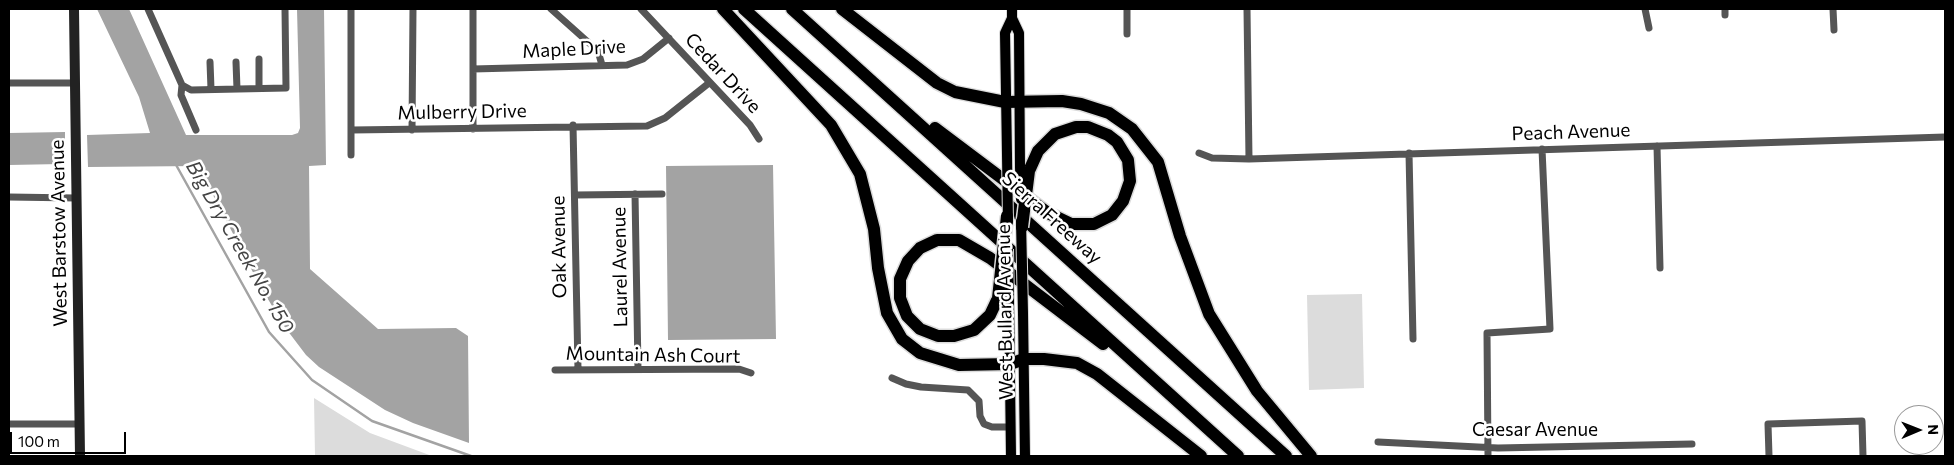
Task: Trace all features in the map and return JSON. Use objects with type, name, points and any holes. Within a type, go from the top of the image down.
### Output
[{"type":"highway","points":[[723,9],[831,125],[860,174],[874,229],[878,268],[887,313],[902,339],[920,354],[959,365],[1010,364],[1024,359],[1060,359],[1077,363],[1097,374],[1201,456]]},
{"type":"highway","points":[[744,9],[1238,456]]},
{"type":"highway","name":"Sierra Freeway","points":[[792,9],[1286,456]]},
{"type":"highway","points":[[842,9],[937,83],[955,92],[1005,102],[1062,101],[1095,107],[1121,121],[1143,140],[1152,152],[1162,172],[1180,236],[1208,314],[1256,391],[1311,456]]},
{"type":"highway","points":[[868,78],[1060,220],[1084,225],[1103,220],[1112,215],[1124,201],[1130,181],[1128,160],[1117,142],[1108,135],[1088,127],[1076,127],[1055,134],[1024,169],[1022,227]]},
{"type":"highway","points":[[1008,216],[1003,299],[990,315],[974,330],[954,336],[938,336],[920,329],[907,316],[900,298],[900,279],[908,262],[920,248],[937,240],[959,240],[990,258],[1167,392]]},
{"type":"main road","name":"West Barstow Avenue","points":[[74,9],[80,456]]},
{"type":"main road","name":"West Bullard Avenue","points":[[1008,216],[1005,33],[1012,13]]},
{"type":"main road","name":"West Bullard Avenue","points":[[1012,13],[1019,33],[1019,102],[1024,169]]},
{"type":"main road","name":"West Bullard Avenue","points":[[1022,227],[1025,456]]},
{"type":"main road","name":"West Bullard Avenue","points":[[1003,299],[1010,364],[1011,456]]},
{"type":"main road","points":[[1010,427],[1017,434],[1017,456]]},
{"type":"street","points":[[148,9],[182,85],[190,90],[286,88],[285,9]]},
{"type":"street","points":[[351,156],[352,9]]},
{"type":"street","points":[[412,9],[412,130]]},
{"type":"street","points":[[473,9],[473,129]]},
{"type":"street","points":[[552,9],[598,51],[602,65]]},
{"type":"street","name":"Cedar Drive","points":[[641,9],[750,125],[759,139]]},
{"type":"street","points":[[1127,9],[1127,34]]},
{"type":"street","points":[[1247,9],[1249,159]]},
{"type":"street","points":[[1645,9],[1648,28]]},
{"type":"street","points":[[1833,9],[1834,30]]},
{"type":"street","name":"Maple Drive","points":[[473,69],[627,65],[643,59],[669,38]]},
{"type":"street","points":[[259,88],[260,59]]},
{"type":"street","points":[[210,62],[211,89]]},
{"type":"street","points":[[236,62],[237,89]]},
{"type":"street","points":[[9,83],[75,83]]},
{"type":"street","name":"Mulberry Drive","points":[[352,130],[473,129],[573,125],[647,126],[665,118],[709,83]]},
{"type":"street","points":[[182,85],[180,95],[196,130]]},
{"type":"street","name":"Oak Avenue","points":[[573,125],[578,369]]},
{"type":"street","name":"Peach Avenue","points":[[1199,153],[1212,158],[1249,159],[1945,136]]},
{"type":"street","points":[[1657,146],[1660,268]]},
{"type":"street","points":[[1488,456],[1487,333],[1550,330],[1542,149]]},
{"type":"street","points":[[1409,153],[1413,339]]},
{"type":"street","name":"Laurel Avenue","points":[[635,194],[638,369]]},
{"type":"street","points":[[575,195],[662,194]]},
{"type":"street","points":[[9,197],[76,198]]},
{"type":"street","name":"Mountain Ash Court","points":[[555,370],[738,369],[751,372]]},
{"type":"street","points":[[892,378],[913,386],[968,390],[979,401],[980,416],[984,424],[992,427],[1010,427]]},
{"type":"street","points":[[1769,456],[1768,424],[1862,421],[1862,456]]},
{"type":"street","points":[[9,424],[79,424]]},
{"type":"street","name":"Caesar Avenue","points":[[1378,442],[1488,447],[1692,444]]},
{"type":"shaded area","points":[[1362,294],[1364,388],[1309,390],[1307,295]]},
{"type":"shaded area","points":[[314,398],[370,433],[432,456],[315,456]]},
{"type":"water","points":[[97,9],[129,9],[186,135],[292,135],[298,133],[300,128],[297,9],[324,9],[326,165],[309,166],[310,269],[378,329],[456,328],[468,336],[469,443],[413,423],[385,410],[319,367],[306,355],[284,326],[259,284],[198,166],[88,167],[87,135],[150,133],[139,97]]},
{"type":"water","points":[[65,132],[65,148],[61,164],[9,165],[9,133]]},
{"type":"water","points":[[773,165],[776,339],[668,340],[666,166]]},
{"type":"waterway","name":"Big Dry Creek No. 150","points":[[175,163],[269,332],[312,380],[372,421],[471,456]]}]
